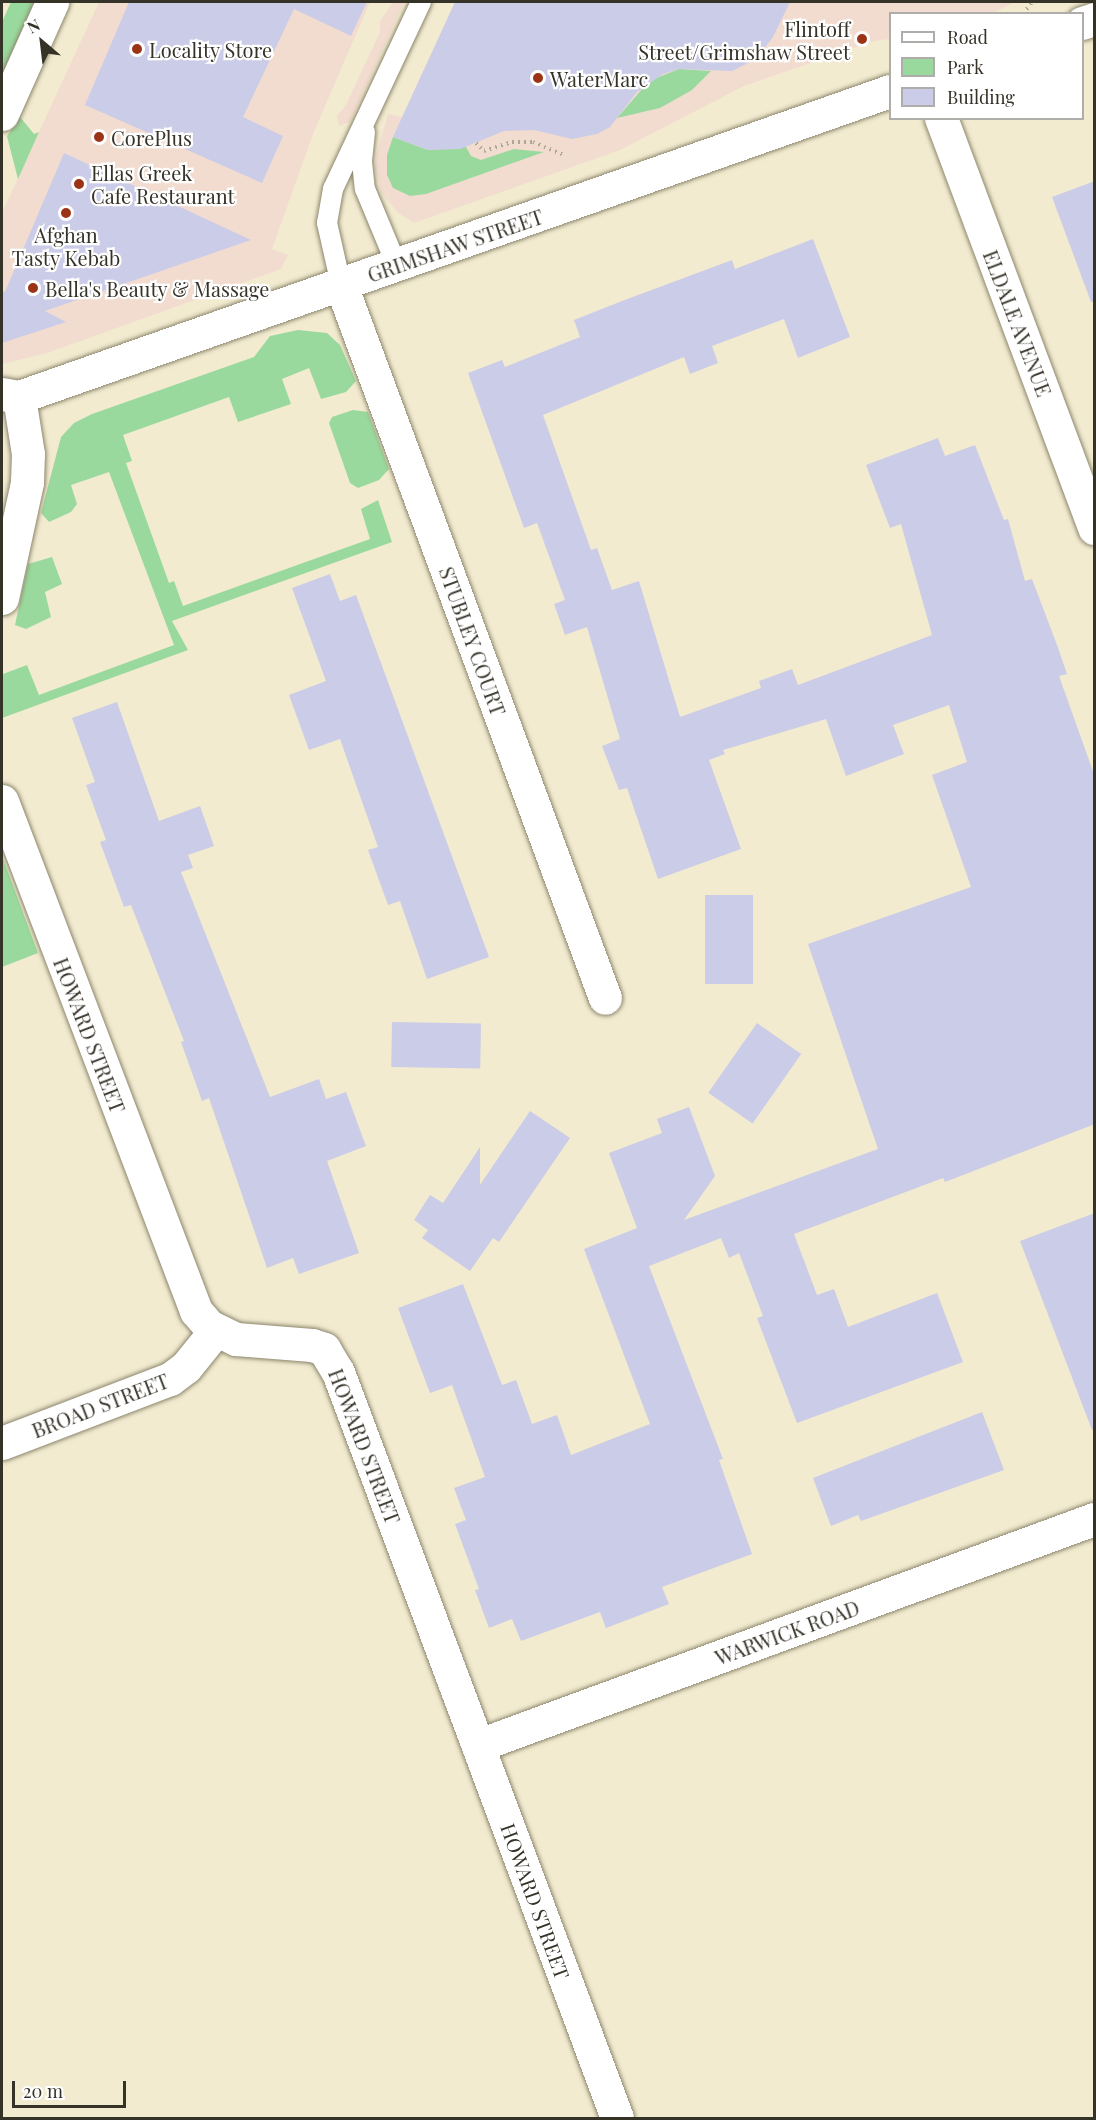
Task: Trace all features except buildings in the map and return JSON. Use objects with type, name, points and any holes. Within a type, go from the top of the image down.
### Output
[{"type":"street","points":[[2,114],[52,2]]},
{"type":"street","name":"GRIMSHAW STREET","points":[[8,402],[889,92]]},
{"type":"street","name":"ELDALE AVENUE","points":[[942,120],[1095,528]]},
{"type":"street","name":"STUBLEY COURT","points":[[341,285],[605,998]]},
{"type":"street","points":[[2,598],[27,482],[28,454],[8,402]]},
{"type":"street","name":"HOWARD STREET","points":[[2,801],[188,1297],[216,1330],[250,1341],[312,1345],[331,1358],[479,1745],[617,2118]]},
{"type":"street","name":"BROAD STREET","points":[[2,1443],[170,1379],[186,1367],[216,1330]]},
{"type":"street","name":"WARWICK ROAD","points":[[479,1745],[1095,1519]]},
{"type":"lane","points":[[341,285],[328,236],[328,208],[340,170],[367,120],[420,2]]},
{"type":"lane","points":[[367,120],[362,162],[364,189],[398,266]]},
{"type":"path","points":[[476,143],[484,151],[512,142],[533,142],[563,155]]},
{"type":"shaded area","points":[[99,2],[370,2],[313,134],[272,249],[288,255],[281,269],[47,353],[2,364],[2,212],[18,179],[7,136],[20,117],[34,134],[39,132]]},
{"type":"shaded area","points":[[393,2],[404,2],[350,122],[339,126],[337,116],[346,105],[380,32],[380,21]]},
{"type":"shaded area","points":[[455,2],[1015,2],[995,12],[889,12],[889,39],[874,41],[744,86],[620,150],[414,223],[397,212],[382,193],[375,169],[376,155],[388,114],[402,117]]},
{"type":"green space","points":[[11,2],[41,2],[2,87],[2,22]]},
{"type":"green space","points":[[679,69],[711,71],[692,90],[660,108],[617,118],[649,81]]},
{"type":"green space","points":[[20,117],[34,134],[39,132],[18,179],[7,136]]},
{"type":"green space","points":[[393,137],[428,150],[466,147],[471,156],[481,160],[514,149],[544,152],[426,194],[410,196],[393,188],[387,175],[387,155]]},
{"type":"green space","points":[[298,330],[327,333],[340,345],[356,381],[346,392],[321,399],[309,368],[282,379],[291,404],[238,422],[229,397],[123,435],[132,461],[126,463],[169,583],[174,581],[183,606],[370,539],[361,509],[378,500],[392,542],[172,621],[188,650],[2,718],[3,674],[27,665],[39,695],[174,645],[109,472],[71,485],[77,504],[71,512],[49,522],[41,513],[61,437],[74,423],[92,414],[254,357],[270,336]]},
{"type":"green space","points":[[353,410],[368,412],[389,469],[379,480],[358,488],[350,483],[329,423],[332,417]]},
{"type":"green space","points":[[52,557],[62,584],[45,592],[51,617],[26,629],[15,625],[28,564]]},
{"type":"green space","points":[[2,856],[38,953],[2,967]]},
{"type":"place","name":"Flintoff Street/Grimshaw Street","points":[[862,39]]},
{"type":"place","name":"Locality Store","points":[[137,49]]},
{"type":"place","name":"WaterMarc","points":[[538,78]]},
{"type":"place","name":"CorePlus","points":[[99,137]]},
{"type":"place","name":"Ellas Greek Cafe Restaurant","points":[[79,184]]},
{"type":"place","name":"Afghan Tasty Kebab","points":[[66,213]]},
{"type":"place","name":"Bella's Beauty & Massage","points":[[33,288]]}]
